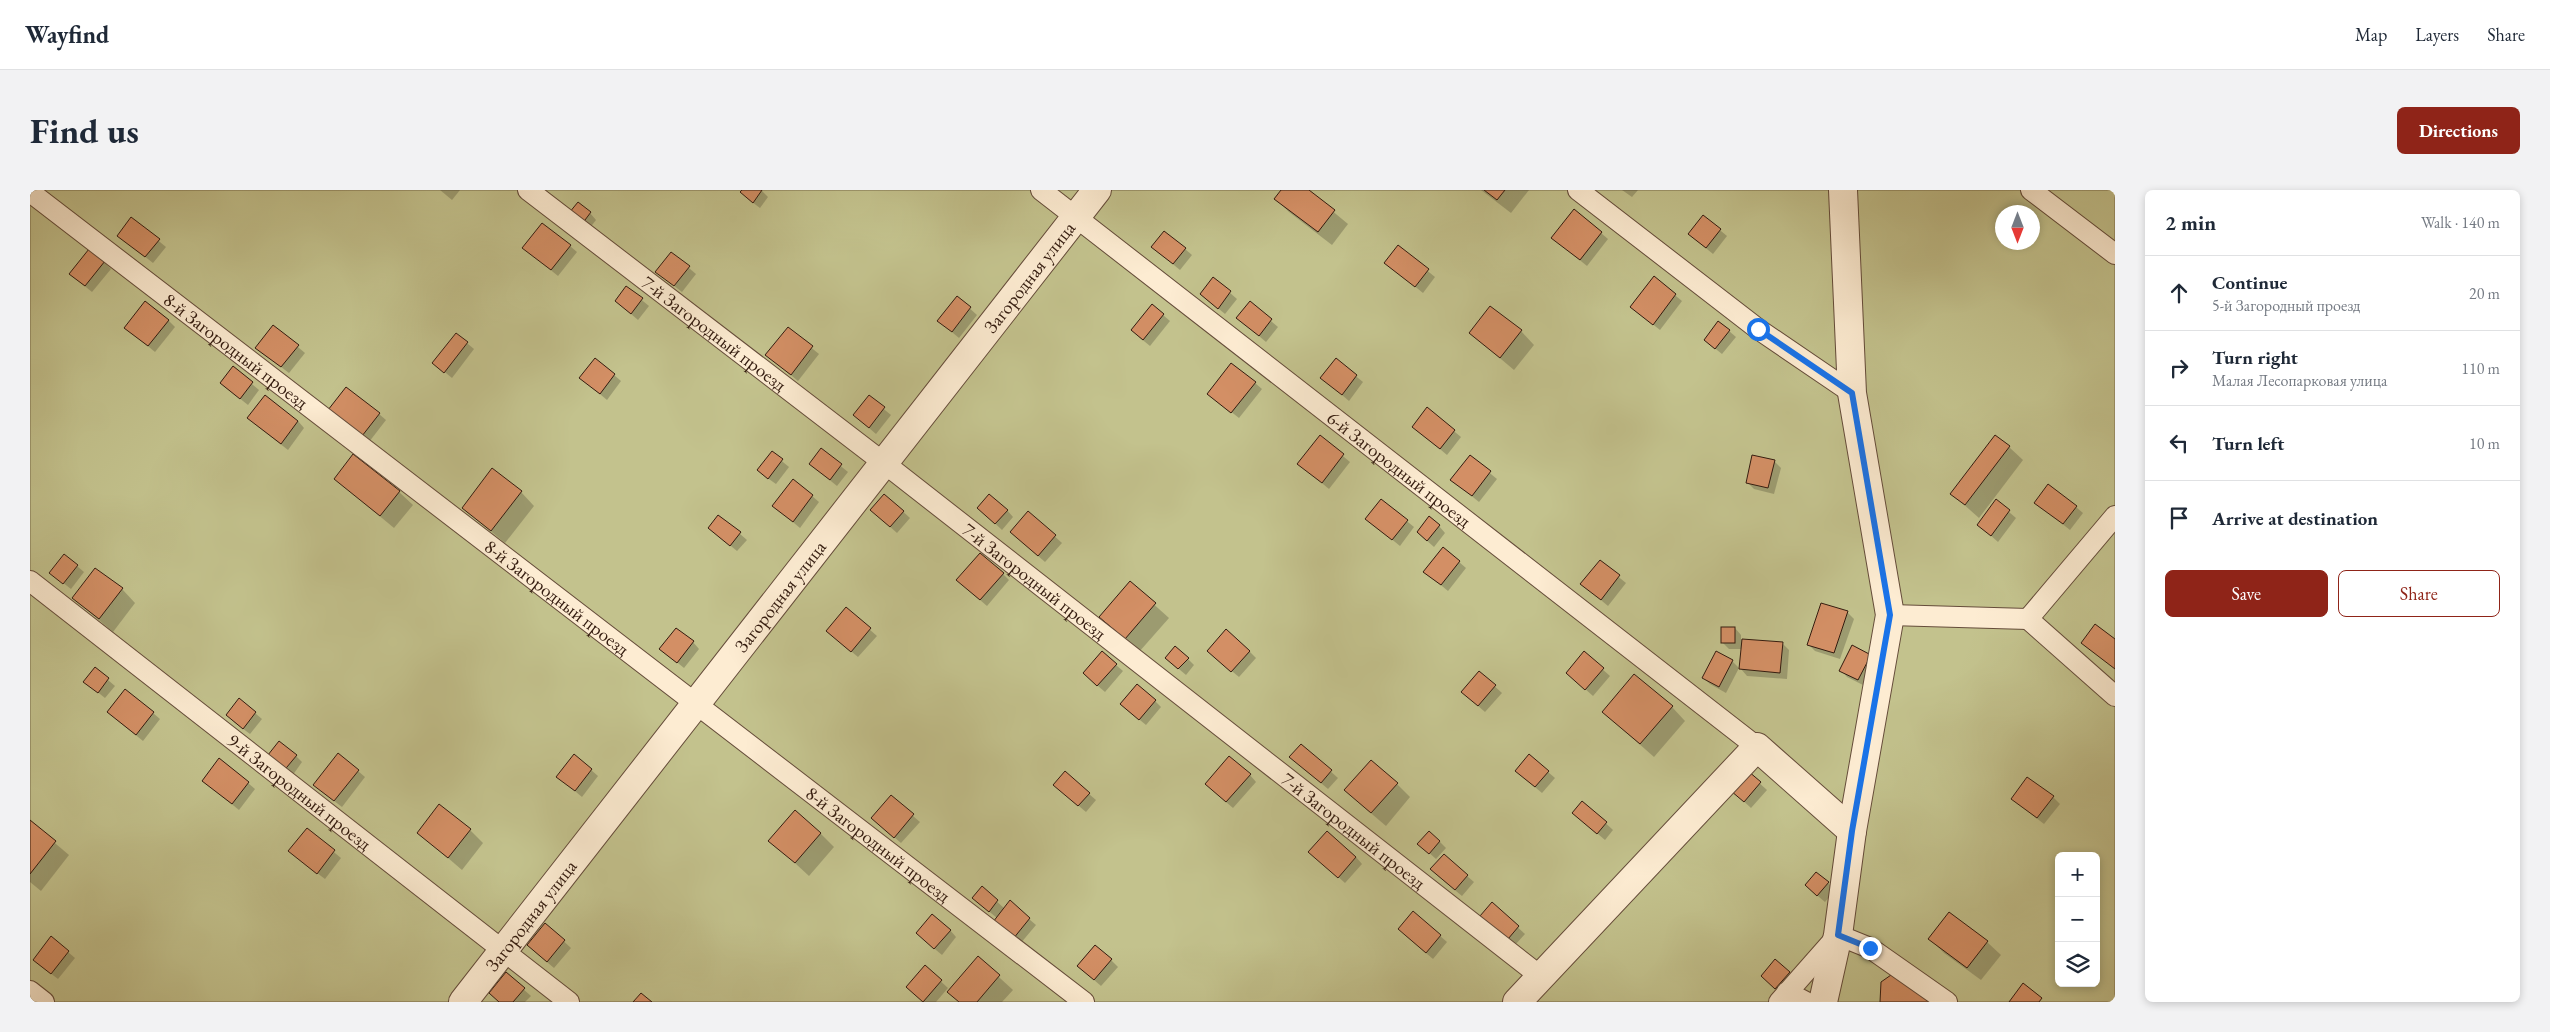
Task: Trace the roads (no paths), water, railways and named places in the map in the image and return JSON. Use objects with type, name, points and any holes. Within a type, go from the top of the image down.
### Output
[{"type":"street","name":"Загородная улица","points":[[463,1002],[1096,190]]},
{"type":"street","points":[[1823,1002],[1838,935],[1852,831],[1890,615],[1852,393],[1843,190]]},
{"type":"street","points":[[1517,1002],[1757,747],[1852,831]]},
{"type":"lane","name":"7-й Загородный проезд","points":[[528,190],[884,463],[1540,976]]},
{"type":"lane","name":"6-й Загородный проезд","points":[[1041,190],[1757,747]]},
{"type":"lane","points":[[1578,190],[1758,329],[1852,393]]},
{"type":"lane","points":[[2031,190],[2115,254]]},
{"type":"lane","name":"8-й Загородный проезд","points":[[30,192],[695,705],[1084,1002]]},
{"type":"lane","points":[[2028,619],[2115,516]]},
{"type":"lane","name":"9-й Загородный проезд","points":[[30,581],[569,1002]]},
{"type":"lane","points":[[1890,615],[2028,619],[2115,696]]},
{"type":"lane","points":[[1806,1002],[1783,997],[1838,935],[1870,948],[1947,1002]]},
{"type":"lane","points":[[30,991],[44,1002]]}]
